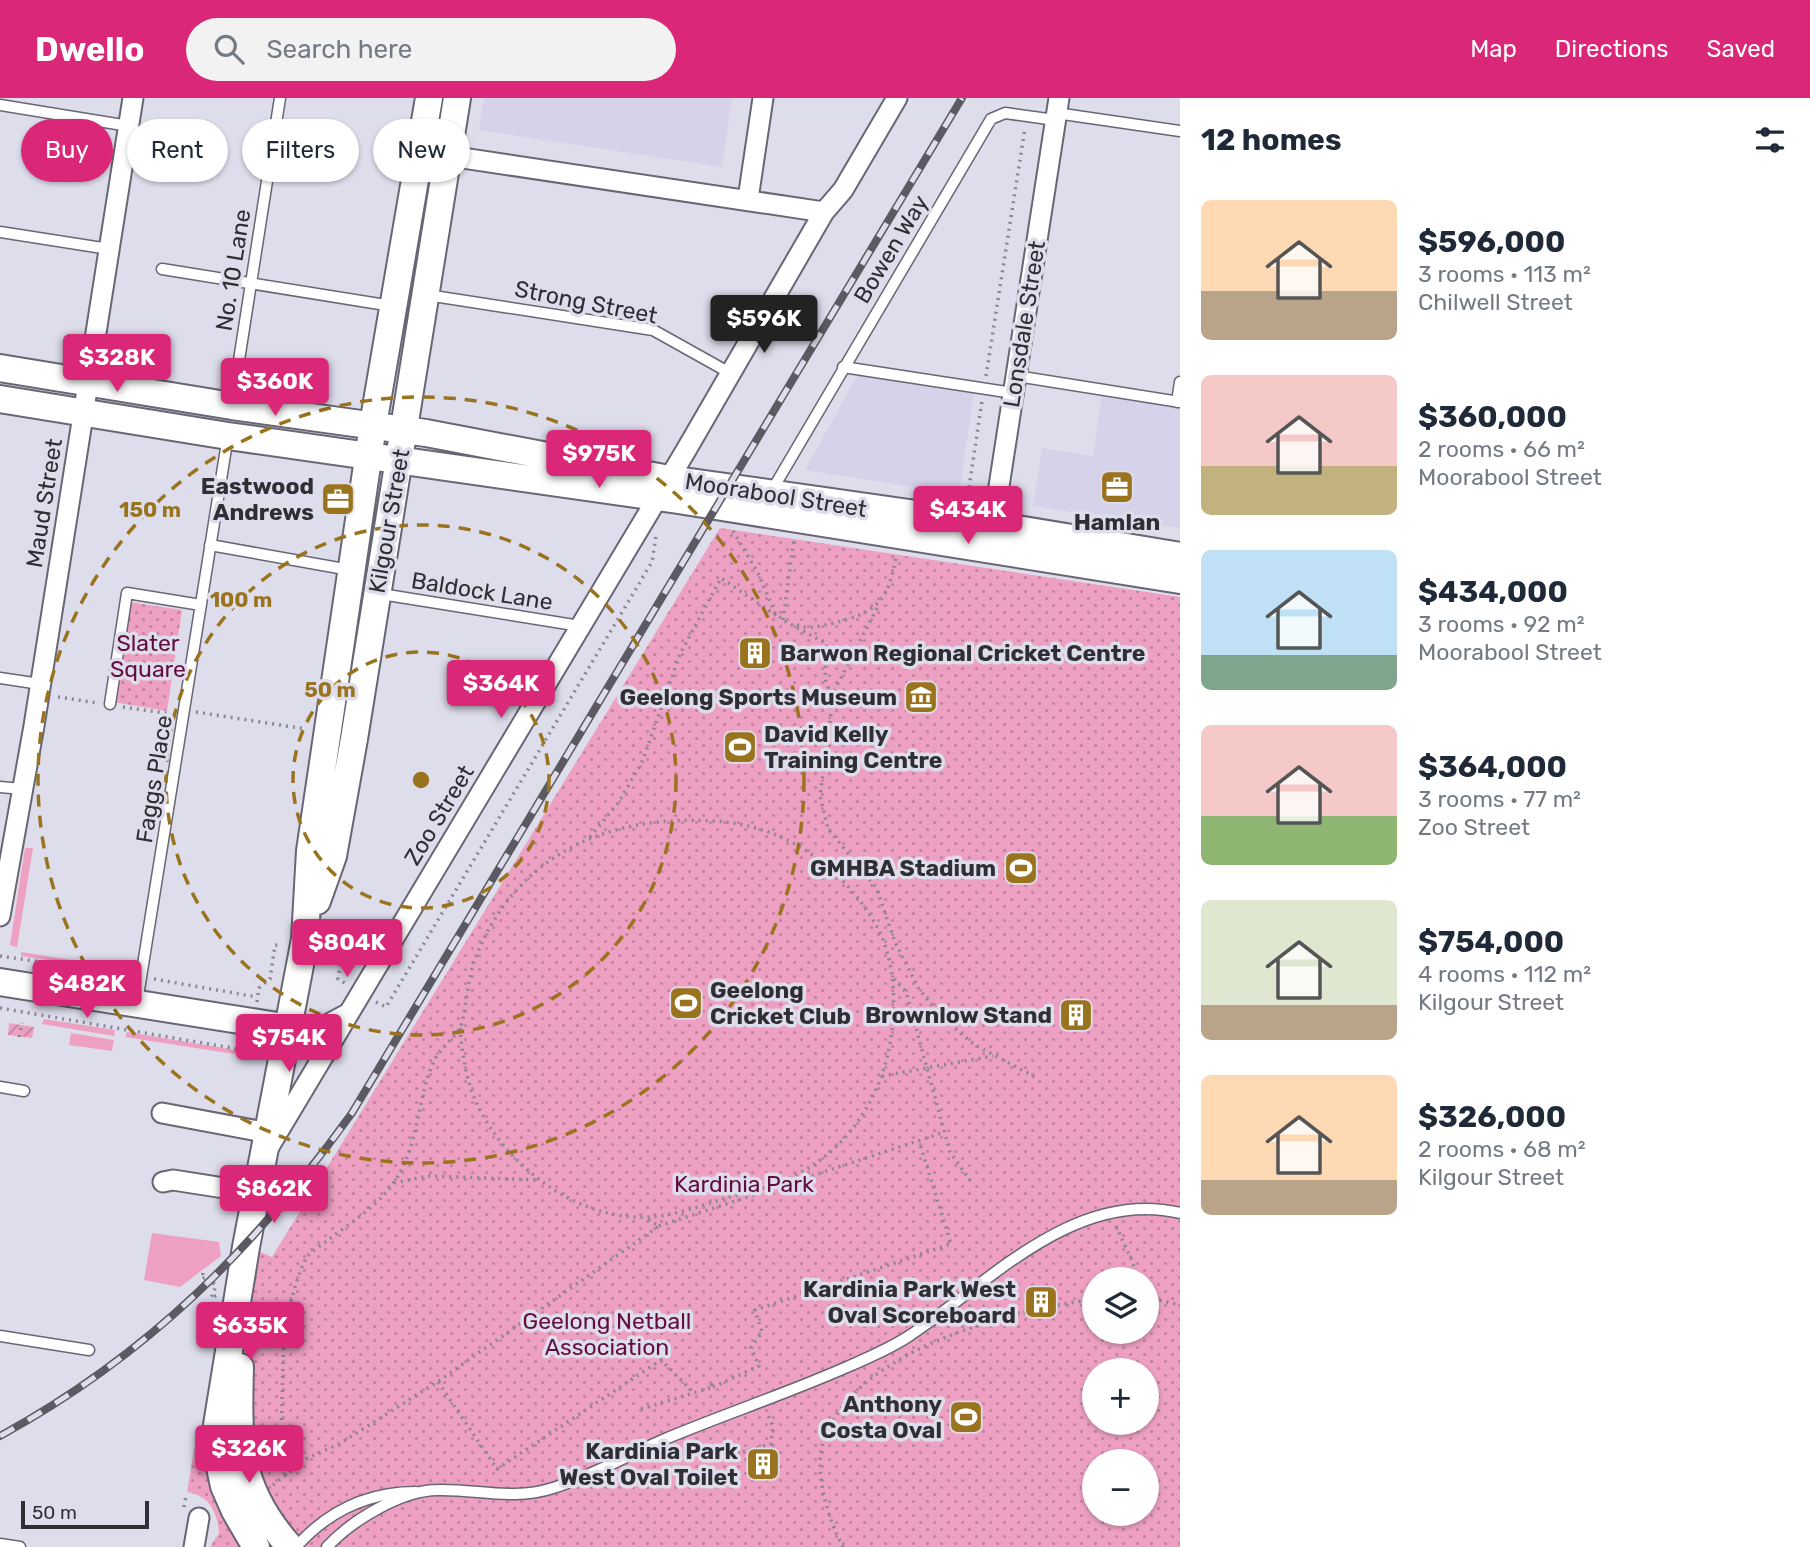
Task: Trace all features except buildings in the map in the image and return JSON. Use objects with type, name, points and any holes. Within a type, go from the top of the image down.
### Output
[{"type":"street","name":"Maud Street","points":[[130,119],[133,98]]},
{"type":"street","name":"Kilgour Street","points":[[426,119],[429,98]]},
{"type":"street","name":"Kilgour Street","points":[[454,119],[457,98]]},
{"type":"street","points":[[748,199],[763,98]]},
{"type":"street","name":"Zoo Street","points":[[267,1144],[664,488],[824,212],[842,190],[897,98]]},
{"type":"street","name":"Lonsdale Street","points":[[991,537],[1057,110]]},
{"type":"street","name":"Maud Street","points":[[0,916],[3,884],[40,684],[127,138]]},
{"type":"street","points":[[470,158],[824,212]]},
{"type":"street","name":"Kilgour Street","points":[[256,1547],[229,1498],[216,1446],[229,1291],[267,1144],[305,940],[333,856],[352,579],[373,425],[416,182]]},
{"type":"street","name":"Kilgour Street","points":[[342,737],[377,593],[444,182]]},
{"type":"street","name":"Moorabool Street","points":[[0,368],[232,406],[405,430],[664,488],[771,493],[991,537],[1180,580]]},
{"type":"street","name":"Moorabool Street","points":[[0,399],[228,436],[399,460],[664,488],[991,537],[1180,556]]},
{"type":"street","points":[[352,579],[377,593]]},
{"type":"street","points":[[0,982],[290,1028],[323,1027],[347,1013]]},
{"type":"street","points":[[162,1113],[267,1144]]},
{"type":"street","points":[[167,1178],[256,1193]]},
{"type":"street","name":"Kilgour Street","points":[[229,1291],[242,1460],[258,1504],[290,1547]]},
{"type":"street","points":[[194,1547],[199,1518]]},
{"type":"lane","name":"No. 10 Lane","points":[[232,406],[280,98]]},
{"type":"lane","points":[[0,105],[127,126]]},
{"type":"lane","name":"Bowen Way","points":[[771,493],[991,120],[1005,113],[1027,115],[1057,110],[1180,131]]},
{"type":"lane","points":[[0,232],[109,249]]},
{"type":"lane","points":[[162,269],[396,307]]},
{"type":"lane","name":"Strong Street","points":[[426,295],[653,330],[730,373]]},
{"type":"lane","points":[[843,367],[984,389],[1014,385],[1178,402],[1180,382]]},
{"type":"lane","name":"Faggs Place","points":[[136,1004],[228,436]]},
{"type":"lane","points":[[210,545],[352,579]]},
{"type":"lane","points":[[110,704],[127,593],[201,605]]},
{"type":"lane","name":"Baldock Lane","points":[[377,593],[580,626]]},
{"type":"lane","points":[[0,678],[40,684]]},
{"type":"lane","points":[[0,787],[22,789]]},
{"type":"lane","points":[[0,1087],[24,1091]]},
{"type":"lane","points":[[296,1547],[328,1517],[356,1503],[387,1493],[439,1490],[508,1496],[541,1492],[846,1367],[901,1340],[1014,1260],[1066,1227],[1117,1210],[1180,1213]]},
{"type":"lane","points":[[0,1336],[89,1350]]},
{"type":"lane","points":[[327,1547],[364,1516],[424,1492]]},
{"type":"lane","points":[[0,1544],[20,1547]]},
{"type":"path","points":[[968,497],[1027,115]]},
{"type":"path","points":[[386,1007],[652,562],[657,529]]},
{"type":"path","points":[[732,530],[758,573],[775,613],[783,620],[808,629],[856,617],[879,603]]},
{"type":"path","points":[[783,620],[794,539]]},
{"type":"path","points":[[897,555],[892,579],[831,697],[820,796],[828,830],[876,887],[895,942],[919,989],[941,1017],[975,1045],[1037,1079]]},
{"type":"path","points":[[589,838],[619,803],[643,760],[680,654],[720,578],[783,620],[827,643],[825,678],[831,697]]},
{"type":"path","points":[[184,710],[342,737]]},
{"type":"path","points":[[697,820],[730,822],[762,829],[796,844],[844,879],[877,927],[893,978],[892,1037],[882,1076],[853,1129],[832,1153],[808,1169],[766,1187],[667,1215],[645,1218],[593,1208],[540,1180],[508,1150],[476,1103],[462,1054],[460,1028],[474,962],[508,900],[545,863],[589,838],[639,824],[697,820]]},
{"type":"path","points":[[259,988],[270,979],[275,945]]},
{"type":"path","points":[[338,979],[342,954]]},
{"type":"path","points":[[893,978],[906,992],[950,1152],[972,1182]]},
{"type":"path","points":[[0,1008],[284,1057]]},
{"type":"path","points":[[19,1037],[22,1023]]},
{"type":"path","points":[[286,1477],[281,1442],[284,1327],[307,1257],[394,1184],[416,1132],[431,1068],[439,1049],[460,1028]]},
{"type":"path","points":[[882,1076],[995,1056]]},
{"type":"path","points":[[267,1489],[308,1458],[341,1443],[438,1382],[659,1226],[945,1132]]},
{"type":"path","points":[[640,1409],[695,1394],[759,1366],[751,1349],[762,1332],[755,1310],[951,1244],[919,1141]]},
{"type":"path","points":[[394,1184],[428,1177],[540,1180]]},
{"type":"path","points":[[1109,1213],[1134,1267]]},
{"type":"path","points":[[645,1218],[659,1226]]},
{"type":"path","points":[[203,1273],[202,1279],[207,1276],[216,1286],[211,1297],[229,1291]]},
{"type":"path","points":[[1159,1300],[1180,1305]]},
{"type":"path","points":[[843,1547],[822,1493],[824,1440],[862,1383],[914,1352],[970,1329],[1014,1315],[1082,1301]]},
{"type":"path","points":[[257,1323],[284,1327]]},
{"type":"path","points":[[438,1382],[497,1469],[661,1360],[695,1394]]},
{"type":"path","points":[[743,1452],[771,1444],[773,1426],[762,1400]]},
{"type":"shaded area","points":[[484,98],[732,98],[722,167],[479,130]]},
{"type":"shaded area","points":[[858,374],[974,392],[959,494],[805,470]]},
{"type":"shaded area","points":[[1102,395],[1180,406],[1180,528],[1033,506],[1042,448],[1093,456]]},
{"type":"green space","name":"Kardinia Park","points":[[720,528],[1180,597],[1180,1547],[306,1547],[278,1517],[253,1461],[250,1373],[254,1269],[258,1251],[272,1257]]},
{"type":"green space","name":"Slater Square","points":[[129,602],[182,610],[167,711],[113,702]]},
{"type":"green space","points":[[25,848],[33,848],[17,947],[10,945]]},
{"type":"green space","points":[[21,952],[134,970],[134,972],[21,956]]},
{"type":"green space","points":[[44,1019],[115,1030],[114,1036],[42,1024]]},
{"type":"green space","points":[[9,1023],[34,1027],[32,1038],[8,1035]]},
{"type":"green space","points":[[127,1032],[248,1052],[247,1056],[125,1037]]},
{"type":"green space","points":[[71,1033],[114,1040],[112,1051],[69,1045]]},
{"type":"green space","points":[[152,1233],[219,1242],[221,1256],[180,1287],[144,1280]]},
{"type":"green space","points":[[198,1426],[206,1429],[242,1547],[210,1547],[219,1533],[214,1511],[201,1497],[187,1492]]},
{"type":"railway","points":[[0,1436],[104,1370],[151,1334],[195,1295],[237,1254],[276,1209],[352,1113],[962,98]]},
{"type":"place","name":"Hamlan","points":[[1117,487]]},
{"type":"place","name":"Eastwood Andrews","points":[[338,499]]},
{"type":"place","name":"Barwon Regional Cricket Centre","points":[[755,653]]},
{"type":"place","name":"Geelong Sports Museum","points":[[921,697]]},
{"type":"place","name":"David Kelly Training Centre","points":[[740,747]]},
{"type":"place","name":"GMHBA Stadium","points":[[1021,868]]},
{"type":"place","name":"Geelong Cricket Club","points":[[686,1003]]},
{"type":"place","name":"Brownlow Stand","points":[[1076,1015]]},
{"type":"place","name":"Kardinia Park West Oval Scoreboard","points":[[1041,1302]]},
{"type":"place","name":"Anthony Costa Oval","points":[[966,1417]]},
{"type":"place","name":"Kardinia Park West Oval Toilet","points":[[763,1464]]},
{"type":"park label","name":"Geelong Netball Association","points":[[607,1334]]}]
